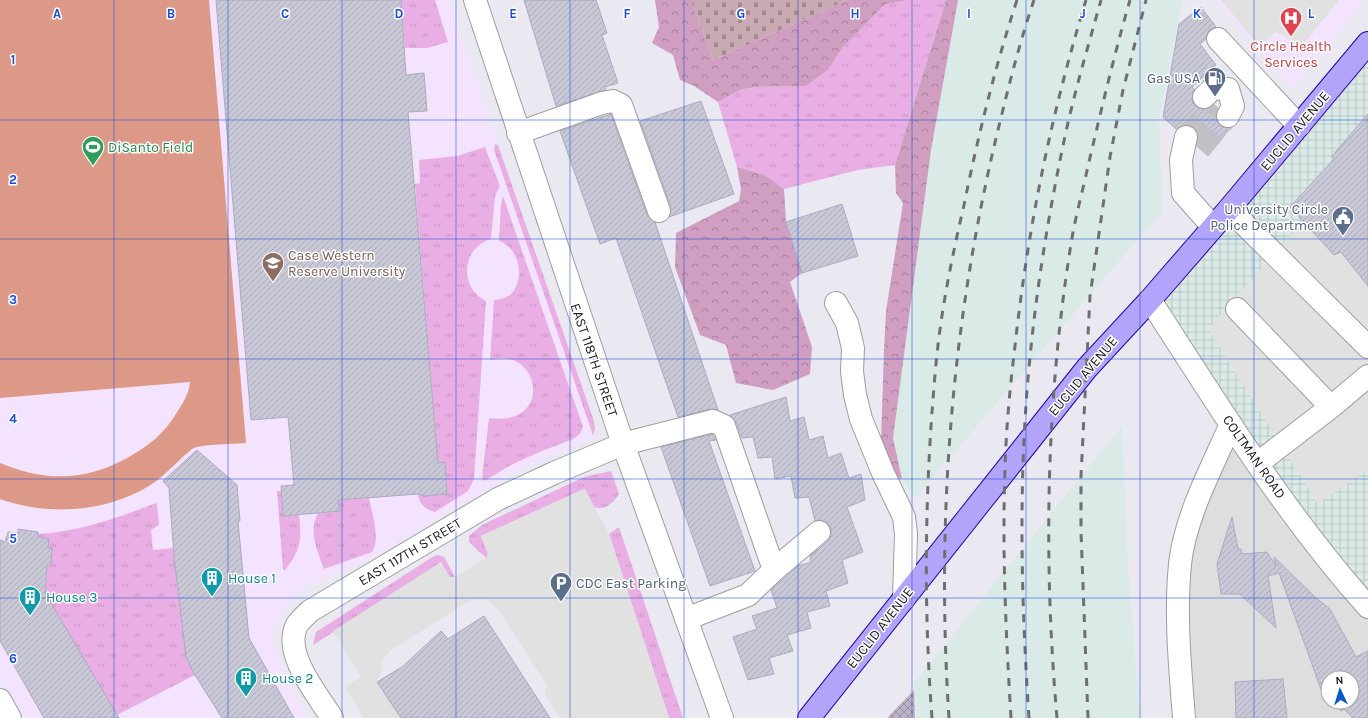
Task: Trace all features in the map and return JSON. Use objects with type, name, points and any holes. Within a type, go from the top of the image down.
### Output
[{"type":"main road","name":"EUCLID AVENUE","points":[[809,718],[1087,368],[1150,300],[1229,209],[1368,43]]},
{"type":"street","name":"EAST 118TH STREET","points":[[475,0],[518,133],[623,444],[722,718]]},
{"type":"street","points":[[1218,39],[1299,126]]},
{"type":"street","points":[[1218,102],[1246,69]]},
{"type":"street","points":[[518,133],[602,103],[613,101],[621,105],[659,210]]},
{"type":"street","points":[[1188,139],[1181,160],[1183,193],[1213,227]]},
{"type":"street","points":[[1229,209],[1368,347]]},
{"type":"street","name":"COLTMAN ROAD","points":[[1150,300],[1258,463],[1332,567],[1368,607]]},
{"type":"street","points":[[836,303],[847,323],[853,348],[852,370],[855,395],[861,419],[883,473],[904,517],[906,534],[904,599]]},
{"type":"street","points":[[1237,309],[1331,407]]},
{"type":"street","points":[[1258,463],[1331,407],[1368,376]]},
{"type":"street","name":"EAST 117TH STREET","points":[[332,718],[297,661],[293,642],[297,625],[310,611],[498,499],[554,473],[623,444],[713,421],[724,426],[774,570]]},
{"type":"street","points":[[1184,718],[1178,636],[1180,563],[1190,518],[1231,424]]},
{"type":"street","points":[[686,619],[748,594],[819,532]]},
{"type":"street","points":[[0,700],[10,718]]},
{"type":"shaded area","name":"Case Western Reserve University","points":[[0,0],[449,0],[595,428],[593,435],[584,443],[524,467],[363,563],[326,577],[292,597],[280,617],[274,632],[275,646],[279,661],[306,718],[21,718],[0,682]]},
{"type":"shaded area","name":"DiSanto Field","points":[[0,0],[209,0],[246,443],[212,445],[194,448],[155,482],[138,492],[119,500],[100,505],[80,508],[39,508],[19,505],[0,499],[0,463],[35,474],[68,476],[101,470],[118,463],[134,454],[156,438],[165,429],[184,400],[190,382],[0,398]]},
{"type":"shaded area","points":[[958,0],[1182,0],[1159,118],[1162,211],[915,498],[902,479],[893,438],[905,311],[931,150]]},
{"type":"shaded area","name":"Circle Health Services","points":[[1217,0],[1364,0],[1292,88]]},
{"type":"shaded area","points":[[1221,0],[1339,0],[1302,46],[1276,32],[1259,46]]},
{"type":"shaded area","points":[[1368,43],[1368,607],[1150,300]]},
{"type":"shaded area","points":[[1304,222],[1341,252],[1368,286],[1368,469],[1318,504],[1208,329],[1288,238]]},
{"type":"shaded area","points":[[1231,424],[1368,607],[1368,718],[1184,718],[1180,563]]},
{"type":"shaded area","points":[[1122,426],[1128,571],[1140,718],[917,718],[914,683]]},
{"type":"shaded area","name":"CDC East Parking","points":[[585,489],[609,534],[669,718],[560,718],[545,694],[547,685],[499,611],[490,602],[482,599],[473,600],[464,604],[390,651],[382,661],[383,666],[377,682],[401,718],[364,718],[345,687],[361,677],[333,631],[441,562],[450,577],[455,577],[487,557],[488,554],[481,536]]},
{"type":"shaded area","points":[[914,690],[915,718],[887,718]]},
{"type":"green space","points":[[401,0],[435,0],[448,42],[427,48],[405,48]]},
{"type":"green space","points":[[655,0],[691,0],[713,60],[847,0],[909,0],[885,4],[843,47],[828,70],[806,86],[754,87],[740,90],[718,102],[694,86],[680,80],[673,55],[652,43],[659,27]]},
{"type":"green space","points":[[691,0],[847,0],[713,60]]},
{"type":"green space","points":[[909,0],[946,0],[895,165],[858,170],[784,189],[765,175],[737,167],[718,102],[740,90],[754,87],[806,86],[828,70],[843,47],[885,3]]},
{"type":"green space","points":[[946,0],[958,0],[931,150],[893,438],[902,479],[891,476],[881,441],[886,311],[903,203],[896,193],[895,165]]},
{"type":"green space","points":[[495,144],[498,145],[594,421],[595,428],[593,435],[494,150]]},
{"type":"green space","points":[[485,147],[500,186],[495,196],[491,239],[481,244],[474,251],[469,259],[467,268],[471,287],[477,295],[486,301],[474,479],[468,491],[435,512],[424,506],[420,501],[418,494],[426,496],[447,494],[445,462],[438,463],[415,184],[420,183],[419,160],[457,156]]},
{"type":"green space","points":[[737,167],[765,175],[784,189],[786,222],[802,273],[790,282],[812,347],[810,374],[773,390],[736,383],[726,345],[700,335],[675,267],[676,233],[739,201],[741,189]]},
{"type":"green space","points":[[503,196],[583,427],[579,435],[573,439],[511,465],[484,481],[482,478],[489,418],[510,417],[524,411],[532,400],[533,387],[529,374],[520,364],[507,359],[490,360],[494,300],[511,294],[516,287],[519,272],[516,257],[506,245],[499,241],[501,204]]},
{"type":"green space","points":[[611,471],[619,494],[605,507],[594,507],[584,489],[481,536],[488,554],[487,558],[469,542],[469,536],[482,525],[584,477]]},
{"type":"green space","points":[[277,491],[281,491],[283,516],[299,515],[300,523],[299,544],[294,556],[285,570],[283,570]]},
{"type":"green space","points":[[369,498],[376,533],[375,547],[372,552],[324,569],[316,548],[314,534],[315,520],[318,513],[340,511],[338,500]]},
{"type":"green space","points":[[157,503],[159,525],[151,530],[153,550],[173,548],[186,657],[195,675],[117,715],[45,593],[47,566],[51,566],[52,548],[48,548],[49,539],[38,537],[38,534],[84,527],[113,519]]},
{"type":"green space","points":[[619,527],[683,718],[669,718],[609,534]]},
{"type":"green space","points":[[439,555],[444,557],[455,577],[450,577],[441,563],[313,645],[316,632],[434,556]]},
{"type":"building","points":[[216,0],[401,0],[406,75],[424,73],[427,111],[408,112],[438,463],[445,462],[447,494],[426,496],[418,494],[338,500],[340,511],[283,516],[281,486],[294,485],[288,417],[251,420]]},
{"type":"building","points":[[524,0],[596,0],[607,33],[602,35],[618,83],[605,87],[606,90],[556,106]]},
{"type":"building","points":[[1201,7],[1216,27],[1209,30],[1206,39],[1200,44],[1216,65],[1192,87],[1194,89],[1192,100],[1195,106],[1201,109],[1208,109],[1214,105],[1218,108],[1216,116],[1218,123],[1223,127],[1230,128],[1208,156],[1197,146],[1198,134],[1194,128],[1188,125],[1183,125],[1176,129],[1163,117],[1179,24]]},
{"type":"building","points":[[701,101],[734,194],[669,217],[671,207],[640,121]]},
{"type":"building","points":[[611,114],[647,215],[655,222],[718,410],[710,409],[678,417],[616,238],[600,244],[560,131]]},
{"type":"building","name":"University Circle Police Department","points":[[1368,114],[1368,286],[1341,252],[1334,255],[1290,207],[1334,159],[1332,156]]},
{"type":"building","points":[[842,204],[858,256],[802,273],[786,222]]},
{"type":"building","points":[[786,397],[790,421],[804,417],[809,440],[823,436],[828,458],[841,453],[849,478],[861,474],[865,500],[847,507],[863,552],[842,560],[848,583],[826,591],[830,606],[807,612],[811,628],[787,635],[793,651],[769,658],[774,674],[748,680],[733,637],[757,629],[752,616],[777,608],[771,590],[798,566],[811,562],[810,556],[827,542],[831,536],[831,529],[828,524],[823,520],[815,521],[809,497],[795,498],[791,476],[775,479],[772,457],[758,458],[753,437],[742,438],[736,422],[730,415]]},
{"type":"building","points":[[712,434],[716,440],[709,441],[755,571],[710,586],[661,447]]},
{"type":"building","name":"House 1","points":[[197,450],[237,485],[240,521],[238,521],[249,638],[294,718],[222,718],[193,672],[186,657],[174,556],[169,488],[163,481]]},
{"type":"building","points":[[1232,517],[1238,549],[1241,549],[1242,554],[1267,552],[1276,566],[1274,557],[1315,597],[1330,609],[1356,657],[1368,651],[1368,718],[1353,718],[1345,710],[1360,710],[1360,670],[1320,670],[1320,686],[1279,573],[1268,576],[1276,628],[1240,594],[1221,594],[1217,564]]},
{"type":"building","name":"House 3","points":[[18,529],[38,532],[38,537],[49,539],[48,548],[52,548],[51,566],[47,566],[45,593],[119,718],[44,718],[0,641],[0,540],[5,542],[8,532],[18,533]]},
{"type":"building","points":[[484,616],[550,718],[401,718],[377,682],[402,667],[441,631],[448,639]]},
{"type":"building","points":[[1283,679],[1287,718],[1236,718],[1235,682]]},
{"type":"tunnel","points":[[1186,137],[1214,104]]},
{"type":"tunnel","points":[[1200,149],[1228,116]]},
{"type":"railway","points":[[932,718],[927,630],[926,541],[929,452],[938,344],[951,264],[975,153],[994,76],[1017,0]]},
{"type":"railway","points":[[949,718],[945,644],[946,497],[958,351],[968,279],[981,206],[1010,83],[1023,33],[1034,0]]},
{"type":"railway","points":[[1011,718],[1004,563],[1004,501],[1007,424],[1011,377],[1020,302],[1042,172],[1062,86],[1086,0]]},
{"type":"railway","points":[[1029,718],[1024,628],[1022,492],[1026,402],[1030,357],[1048,222],[1064,141],[1081,70],[1101,0]]},
{"type":"railway","points":[[1057,718],[1050,598],[1049,538],[1052,417],[1063,297],[1074,229],[1088,166],[1130,0]]},
{"type":"railway","points":[[1088,718],[1081,532],[1081,476],[1090,296],[1110,157],[1123,90],[1146,0]]},
{"type":"place","name":"Circle Health Services","points":[[1291,38]]},
{"type":"place","name":"Gas USA","points":[[1215,98]]},
{"type":"place","name":"DiSanto Field","points":[[93,166]]},
{"type":"place","name":"University Circle Police Department","points":[[1343,236]]},
{"type":"place","name":"Case Western Reserve University","points":[[273,282]]},
{"type":"place","name":"House 1","points":[[212,598]]},
{"type":"place","name":"CDC East Parking","points":[[561,602]]},
{"type":"place","name":"House 3","points":[[30,616]]},
{"type":"place","name":"House 2","points":[[246,698]]}]
